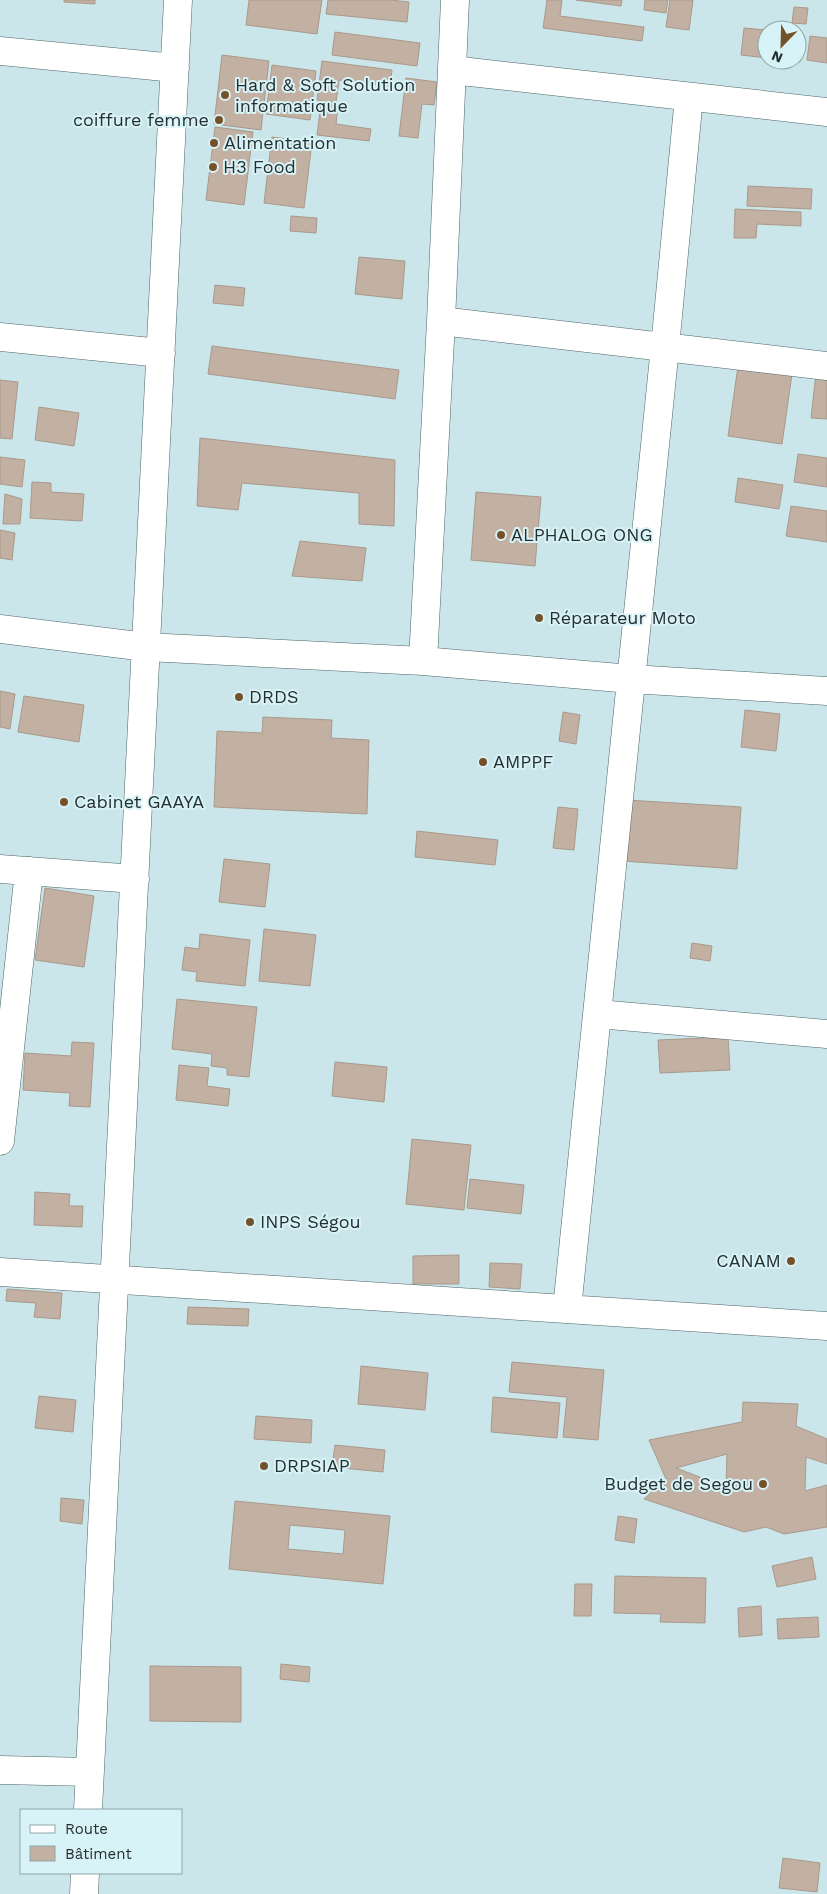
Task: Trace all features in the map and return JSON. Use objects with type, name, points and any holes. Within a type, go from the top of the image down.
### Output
[{"type":"street","points":[[88,1809],[178,0]]},
{"type":"street","points":[[423,661],[441,321],[455,0]]},
{"type":"street","points":[[0,51],[175,68]]},
{"type":"street","points":[[452,70],[827,112]]},
{"type":"street","points":[[567,1309],[689,98]]},
{"type":"street","points":[[441,321],[827,366]]},
{"type":"street","points":[[0,337],[160,353]]},
{"type":"street","points":[[0,629],[146,647],[423,661],[631,679],[827,691]]},
{"type":"street","points":[[0,869],[135,879]]},
{"type":"street","points":[[0,1141],[29,871]]},
{"type":"street","points":[[598,1014],[827,1034]]},
{"type":"street","points":[[0,1272],[827,1326]]},
{"type":"street","points":[[0,1770],[90,1772]]},
{"type":"street","points":[[84,1894],[85,1874]]},
{"type":"building","points":[[64,0],[95,0],[95,4],[64,2]]},
{"type":"building","points":[[249,0],[322,0],[317,34],[246,25]]},
{"type":"building","points":[[328,0],[391,0],[409,2],[407,22],[326,14]]},
{"type":"building","points":[[547,0],[562,0],[560,16],[644,27],[642,41],[543,28]]},
{"type":"building","points":[[576,0],[622,0],[621,6]]},
{"type":"building","points":[[645,0],[668,0],[666,13],[644,10]]},
{"type":"building","points":[[670,0],[693,0],[689,30],[666,27]]},
{"type":"building","points":[[794,7],[808,8],[806,20],[792,20]]},
{"type":"building","points":[[744,28],[757,29],[757,57],[741,55]]},
{"type":"building","points":[[335,32],[420,43],[417,66],[332,55]]},
{"type":"building","points":[[810,36],[827,38],[827,63],[807,60]]},
{"type":"building","points":[[222,55],[269,61],[261,130],[214,124]]},
{"type":"building","points":[[322,61],[392,70],[390,86],[339,80],[336,103],[317,100]]},
{"type":"building","points":[[272,65],[316,71],[310,120],[266,114]]},
{"type":"building","points":[[406,78],[437,82],[434,105],[422,104],[418,138],[399,136]]},
{"type":"building","points":[[321,103],[338,106],[336,124],[371,129],[369,141],[317,135]]},
{"type":"building","points":[[215,127],[253,132],[244,205],[206,200]]},
{"type":"building","points":[[272,137],[312,142],[304,208],[264,203]]},
{"type":"building","points":[[748,186],[812,189],[811,209],[747,206]]},
{"type":"building","points":[[735,209],[801,212],[801,226],[757,224],[756,238],[734,238]]},
{"type":"building","points":[[291,216],[317,218],[316,233],[290,231]]},
{"type":"building","points":[[359,257],[405,261],[402,299],[355,294]]},
{"type":"building","points":[[215,285],[245,288],[243,306],[213,303]]},
{"type":"building","points":[[212,346],[399,370],[395,399],[208,374]]},
{"type":"building","points":[[738,366],[792,374],[782,444],[728,436]]},
{"type":"building","points":[[816,373],[827,374],[827,419],[811,418]]},
{"type":"building","points":[[0,380],[18,382],[12,439],[0,438]]},
{"type":"building","points":[[39,407],[79,413],[74,446],[35,440]]},
{"type":"building","points":[[200,438],[395,460],[394,526],[359,524],[359,493],[242,483],[238,510],[197,506]]},
{"type":"building","points":[[798,454],[827,458],[827,487],[794,482]]},
{"type":"building","points":[[0,457],[25,460],[22,487],[0,484]]},
{"type":"building","points":[[738,478],[783,485],[779,509],[735,502]]},
{"type":"building","points":[[32,482],[51,483],[51,492],[84,494],[82,521],[30,518]]},
{"type":"building","points":[[476,492],[541,497],[535,566],[471,560]]},
{"type":"building","points":[[5,494],[22,499],[20,524],[3,524]]},
{"type":"building","points":[[791,506],[827,511],[827,542],[786,536]]},
{"type":"building","points":[[0,530],[15,533],[12,560],[0,558]]},
{"type":"building","points":[[300,541],[366,548],[362,581],[292,576]]},
{"type":"building","points":[[0,691],[15,694],[10,729],[0,727]]},
{"type":"building","points":[[24,696],[84,705],[79,742],[18,732]]},
{"type":"building","points":[[745,710],[780,714],[776,751],[741,747]]},
{"type":"building","points":[[563,712],[580,715],[576,744],[559,741]]},
{"type":"building","points":[[263,717],[332,720],[331,738],[369,740],[367,814],[214,807],[217,731],[262,733]]},
{"type":"building","points":[[627,800],[741,807],[737,869],[623,861]]},
{"type":"building","points":[[558,807],[578,809],[574,850],[553,848]]},
{"type":"building","points":[[417,831],[498,840],[495,865],[415,857]]},
{"type":"building","points":[[224,859],[270,864],[265,907],[219,902]]},
{"type":"building","points":[[45,888],[94,896],[84,967],[35,960]]},
{"type":"building","points":[[264,929],[316,935],[310,986],[259,981]]},
{"type":"building","points":[[200,934],[250,940],[245,986],[196,981],[197,972],[182,970],[185,947],[199,949]]},
{"type":"building","points":[[692,943],[712,946],[710,961],[690,958]]},
{"type":"building","points":[[177,999],[257,1007],[249,1077],[227,1075],[227,1068],[211,1066],[212,1054],[172,1049]]},
{"type":"building","points":[[728,1037],[730,1070],[660,1073],[658,1040]]},
{"type":"building","points":[[72,1042],[94,1043],[90,1107],[69,1106],[70,1093],[23,1090],[25,1053],[71,1056]]},
{"type":"building","points":[[335,1062],[387,1067],[384,1102],[332,1096]]},
{"type":"building","points":[[179,1065],[209,1068],[207,1086],[230,1089],[228,1106],[176,1100]]},
{"type":"building","points":[[412,1139],[471,1145],[464,1210],[406,1204]]},
{"type":"building","points":[[470,1179],[524,1185],[521,1214],[467,1208]]},
{"type":"building","points":[[35,1192],[70,1194],[69,1206],[83,1206],[82,1227],[34,1225]]},
{"type":"building","points":[[459,1255],[459,1284],[413,1284],[413,1256]]},
{"type":"building","points":[[490,1263],[522,1264],[520,1289],[489,1287]]},
{"type":"building","points":[[7,1289],[62,1293],[60,1319],[34,1317],[36,1303],[6,1301]]},
{"type":"building","points":[[188,1307],[249,1309],[248,1326],[187,1324]]},
{"type":"building","points":[[512,1362],[604,1370],[598,1440],[563,1437],[567,1397],[509,1392]]},
{"type":"building","points":[[361,1366],[428,1373],[425,1410],[358,1404]]},
{"type":"building","points":[[39,1396],[76,1400],[73,1432],[35,1428]]},
{"type":"building","points":[[493,1397],[560,1403],[557,1438],[491,1432]]},
{"type":"building","points":[[743,1402],[798,1404],[796,1426],[827,1439],[827,1464],[806,1457],[805,1491],[827,1485],[827,1527],[784,1534],[766,1527],[744,1532],[644,1499],[666,1479],[649,1440],[742,1422]],"holes":[[[727,1454],[726,1487],[676,1468]]]},
{"type":"building","points":[[256,1416],[312,1420],[311,1443],[254,1439]]},
{"type":"building","points":[[335,1445],[385,1450],[383,1472],[332,1467]]},
{"type":"building","points":[[61,1498],[84,1500],[82,1524],[60,1521]]},
{"type":"building","points":[[235,1501],[390,1516],[383,1584],[229,1569]],"holes":[[[290,1525],[345,1530],[343,1554],[288,1549]]]},
{"type":"building","points":[[618,1516],[637,1519],[634,1543],[615,1540]]},
{"type":"building","points":[[812,1557],[816,1579],[777,1587],[772,1566]]},
{"type":"building","points":[[615,1576],[706,1578],[705,1623],[660,1622],[661,1614],[614,1613]]},
{"type":"building","points":[[575,1584],[592,1584],[591,1616],[574,1616]]},
{"type":"building","points":[[761,1606],[762,1635],[739,1637],[738,1608]]},
{"type":"building","points":[[818,1617],[819,1637],[778,1639],[777,1619]]},
{"type":"building","points":[[281,1664],[310,1667],[309,1682],[280,1679]]},
{"type":"building","points":[[150,1666],[241,1667],[241,1722],[150,1721]]},
{"type":"building","points":[[783,1858],[820,1863],[817,1892],[779,1888]]},
{"type":"place","name":"Hard & Soft Solution informatique","points":[[225,95]]},
{"type":"place","name":"coiffure femme","points":[[219,120]]},
{"type":"place","name":"Alimentation","points":[[214,143]]},
{"type":"place","name":"H3 Food","points":[[213,167]]},
{"type":"place","name":"ALPHALOG ONG","points":[[501,535]]},
{"type":"place","name":"Réparateur Moto","points":[[539,618]]},
{"type":"place","name":"DRDS","points":[[239,697]]},
{"type":"place","name":"AMPPF","points":[[483,762]]},
{"type":"place","name":"Cabinet GAAYA","points":[[64,802]]},
{"type":"place","name":"INPS Ségou","points":[[250,1222]]},
{"type":"place","name":"CANAM","points":[[791,1261]]},
{"type":"place","name":"DRPSIAP","points":[[264,1466]]},
{"type":"place","name":"Budget de Segou","points":[[763,1484]]}]
